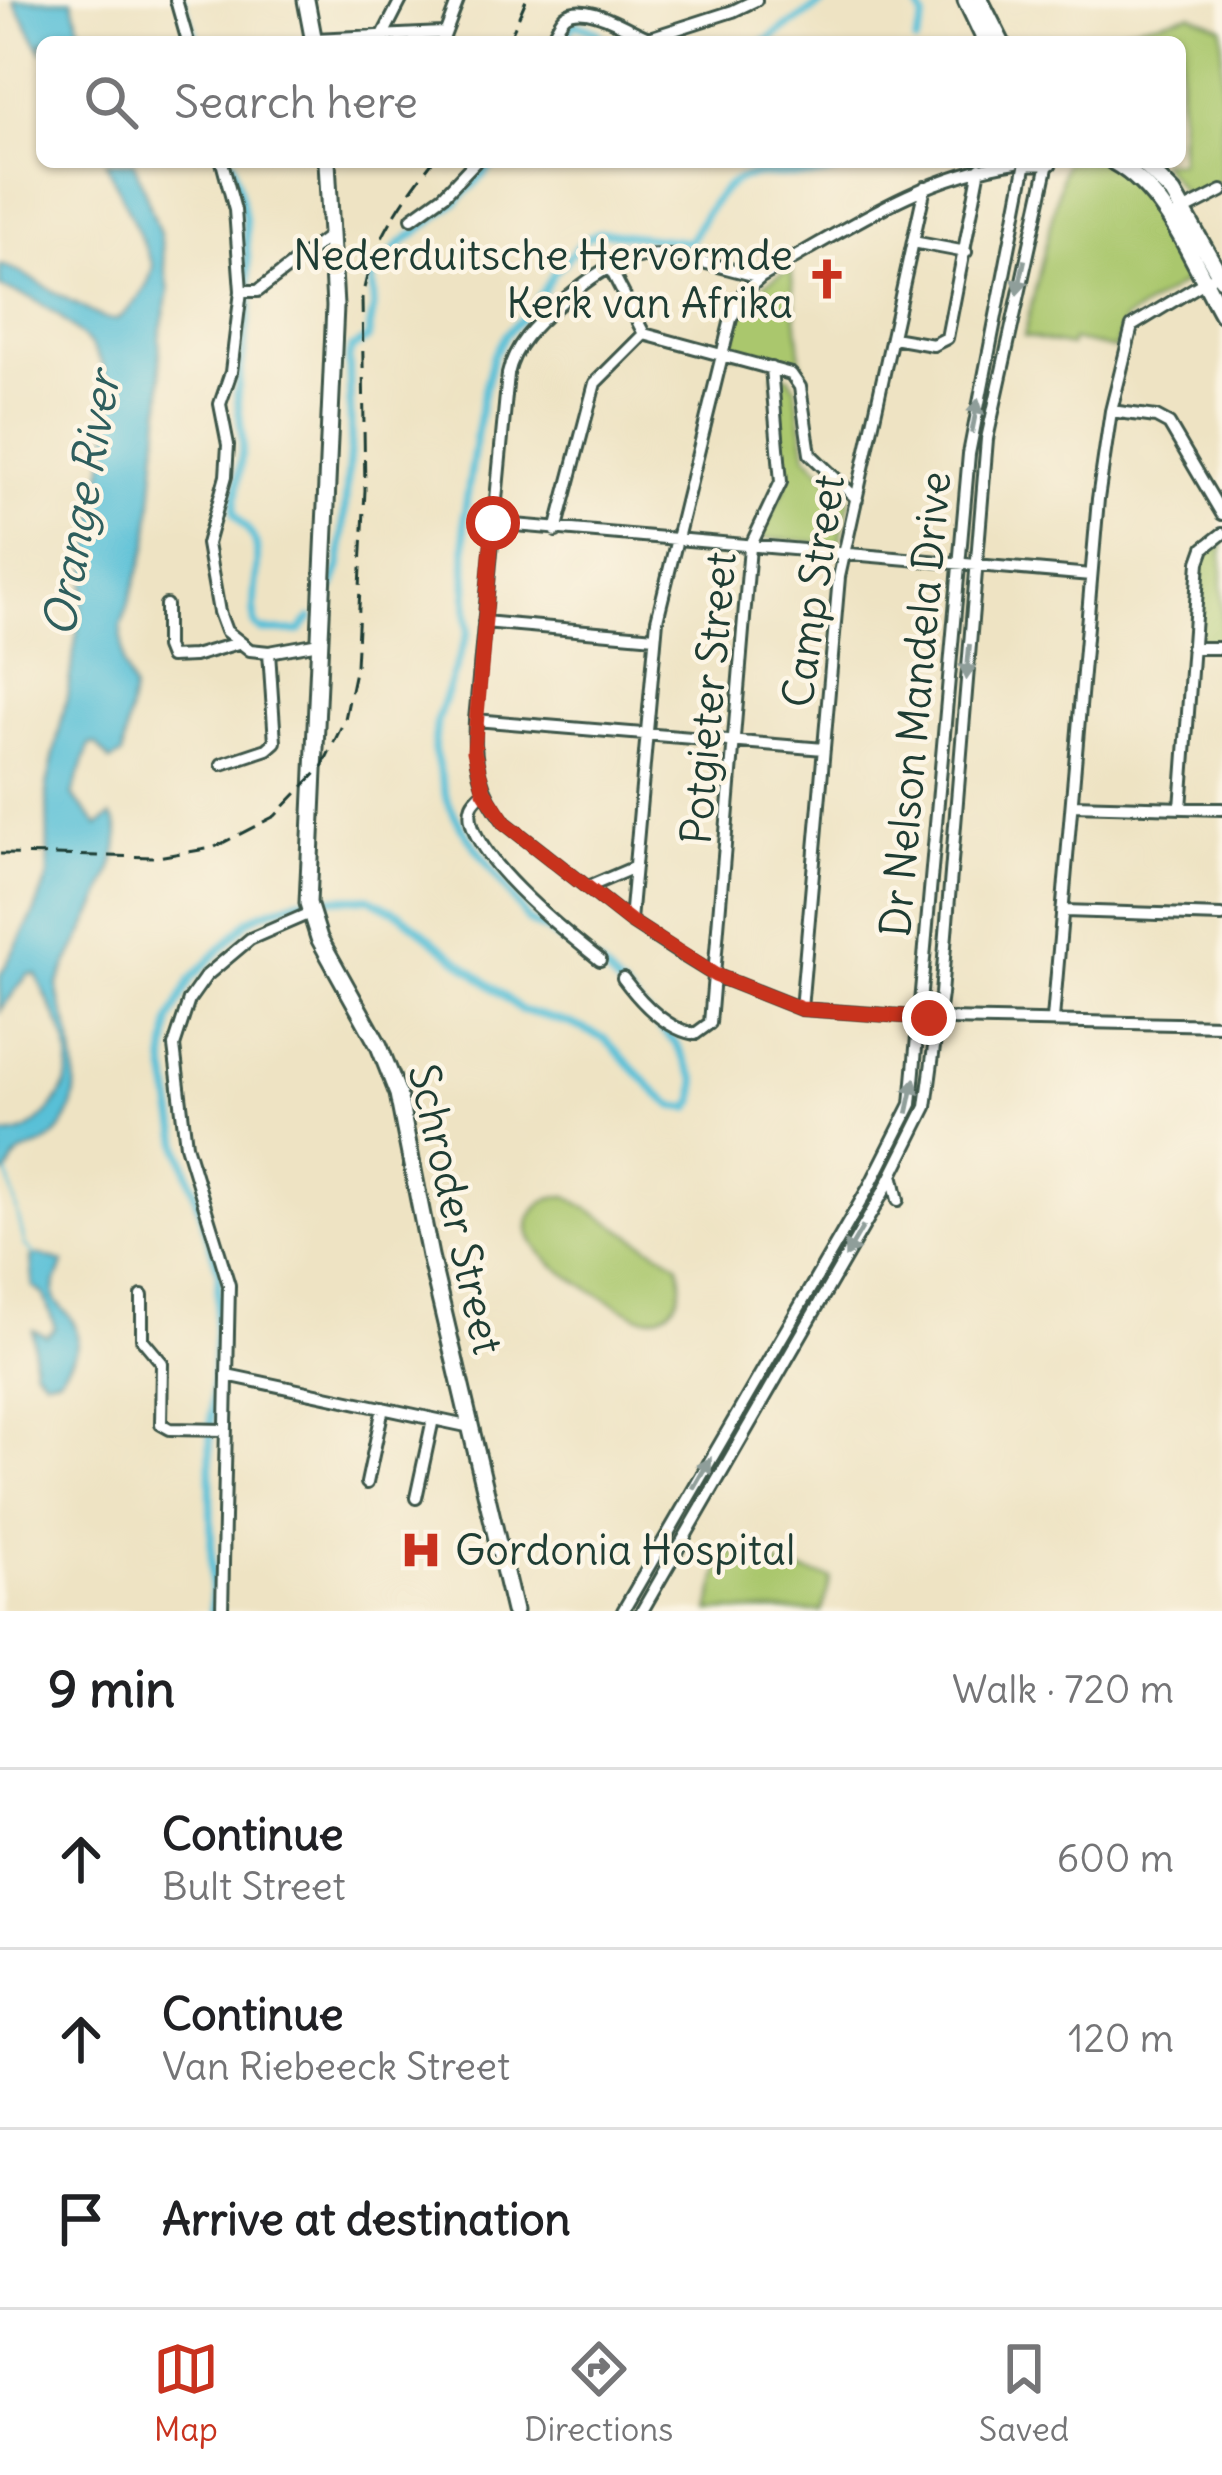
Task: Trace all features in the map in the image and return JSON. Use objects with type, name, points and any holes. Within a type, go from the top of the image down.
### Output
[{"type":"highway","points":[[305,0],[316,36]]},
{"type":"highway","points":[[318,0],[318,36]]},
{"type":"highway","points":[[966,0],[983,36]]},
{"type":"highway","points":[[980,0],[998,36]]},
{"type":"highway","name":"Schroder Street","points":[[323,168],[331,333],[309,903],[339,980],[379,1046],[398,1094],[430,1256],[514,1611]]},
{"type":"highway","points":[[1122,168],[1176,215]]},
{"type":"highway","points":[[1149,168],[1166,184],[1176,215],[1215,278],[1222,314]]},
{"type":"street","points":[[176,0],[186,36]]},
{"type":"street","points":[[383,35],[401,0]]},
{"type":"street","points":[[443,36],[458,0]]},
{"type":"street","points":[[655,36],[755,0]]},
{"type":"street","points":[[553,36],[563,19],[577,11],[593,13],[645,36]]},
{"type":"street","points":[[372,36],[403,36]]},
{"type":"street","points":[[224,168],[248,292],[232,372],[220,404],[228,445],[226,476],[207,544],[219,612],[226,631],[250,650],[268,652],[320,643]]},
{"type":"street","points":[[412,218],[444,195],[469,168]]},
{"type":"street","points":[[630,921],[655,637],[737,304],[760,278],[878,207],[978,168]]},
{"type":"street","points":[[893,338],[933,345],[945,340],[985,168]]},
{"type":"street","name":"Dr Nelson Mandela Drive","points":[[623,1611],[881,1166],[911,1104],[972,432],[1027,168]]},
{"type":"street","name":"Dr Nelson Mandela Drive","points":[[642,1611],[893,1174],[926,1107],[938,1018],[989,425],[1047,168]]},
{"type":"street","name":"Camp Street","points":[[801,1009],[844,554],[926,187]]},
{"type":"street","points":[[1176,215],[1222,190]]},
{"type":"street","points":[[248,292],[328,236]]},
{"type":"street","points":[[913,242],[966,253]]},
{"type":"street","points":[[760,278],[666,255],[608,264],[537,325],[509,365],[475,719],[475,764],[484,791],[513,830],[630,921],[715,975],[801,1009],[938,1018],[1222,1025]]},
{"type":"street","points":[[608,264],[644,334],[787,372],[797,382],[811,455],[856,499]]},
{"type":"street","points":[[1052,1019],[1091,575],[1111,411],[1131,328],[1215,278]]},
{"type":"street","points":[[556,531],[595,383],[644,334]]},
{"type":"street","name":"Potgieter Street","points":[[623,978],[671,1025],[690,1034],[711,1022],[750,547],[781,482],[771,368]]},
{"type":"street","points":[[1111,411],[1168,422],[1222,514]]},
{"type":"street","points":[[493,523],[1091,575]]},
{"type":"street","points":[[1181,808],[1200,556],[1222,534]]},
{"type":"street","points":[[166,605],[170,656],[194,656],[238,643]]},
{"type":"street","points":[[484,622],[655,637]]},
{"type":"street","points":[[1192,648],[1222,648]]},
{"type":"street","points":[[222,764],[275,742],[268,652]]},
{"type":"street","points":[[475,719],[824,748]]},
{"type":"street","points":[[484,791],[472,803],[471,814],[491,858],[545,918],[601,960]]},
{"type":"street","points":[[1072,805],[1222,809]]},
{"type":"street","points":[[588,887],[635,867]]},
{"type":"street","points":[[222,1611],[229,1282],[187,1145],[174,1046],[189,1000],[206,976],[250,939],[309,903]]},
{"type":"street","points":[[1064,911],[1222,916]]},
{"type":"street","points":[[856,1209],[880,1195],[881,1166]]},
{"type":"street","points":[[893,1174],[898,1200]]},
{"type":"street","points":[[142,1296],[143,1344],[162,1363],[158,1412],[162,1426],[225,1430]]},
{"type":"street","points":[[227,1375],[471,1427]]},
{"type":"street","points":[[367,1483],[383,1408]]},
{"type":"street","points":[[416,1498],[433,1419]]},
{"type":"green space","points":[[1191,14],[1222,27],[1222,181],[1188,200],[1164,168],[1186,168],[1186,36],[1106,36]]},
{"type":"green space","points":[[1064,168],[1119,168],[1157,210],[1190,279],[1124,320],[1115,349],[1024,336]]},
{"type":"green space","points":[[791,269],[802,371],[776,357],[730,354],[748,302],[764,285]]},
{"type":"green space","points":[[774,375],[789,377],[795,387],[806,455],[850,499],[839,544],[758,538],[785,488]]},
{"type":"green space","points":[[1222,536],[1222,646],[1193,645],[1198,557]]},
{"type":"green space","points":[[567,1196],[678,1264],[679,1296],[667,1311],[637,1316],[546,1258],[529,1228],[534,1212],[548,1200]]},
{"type":"green space","points":[[724,1551],[831,1578],[822,1611],[709,1611]]},
{"type":"water","points":[[13,0],[72,0],[82,36],[36,36],[36,42]]},
{"type":"water","points":[[109,168],[136,168],[160,234],[169,291],[159,338],[162,393],[148,544],[121,627],[123,665],[133,690],[122,755],[110,761],[96,744],[90,744],[72,795],[98,826],[111,816],[118,831],[117,850],[100,898],[58,984],[75,1067],[72,1108],[58,1131],[44,1144],[18,1155],[6,1174],[0,1172],[0,1134],[32,1126],[58,1099],[67,1081],[67,1046],[36,974],[28,974],[0,1011],[0,976],[48,876],[47,786],[67,696],[110,426],[103,365],[91,345],[58,315],[0,287],[0,265],[96,315],[118,319],[139,297],[153,265]]},
{"type":"water","points":[[31,1257],[63,1262],[54,1295],[77,1331],[73,1354],[59,1377],[45,1379],[34,1368],[33,1330],[47,1336],[55,1328],[44,1295],[33,1287]]},
{"type":"waterway","points":[[182,0],[195,36]]},
{"type":"waterway","points":[[773,36],[827,0]]},
{"type":"waterway","points":[[915,0],[924,18],[918,36]]},
{"type":"waterway","points":[[566,36],[574,23],[600,36]]},
{"type":"waterway","points":[[234,168],[245,217],[250,304],[237,394],[243,444],[234,512],[256,545],[255,625],[262,631],[299,631],[311,618]]},
{"type":"waterway","points":[[328,600],[340,566],[351,438],[349,356],[352,348],[368,338],[374,306],[372,278],[399,245],[456,202],[490,168]]},
{"type":"waterway","points":[[212,1611],[210,1440],[219,1272],[179,1144],[165,1062],[170,1021],[190,980],[248,921],[301,899],[369,898],[400,914],[521,1010],[605,1039],[659,1095],[674,1106],[690,1108],[696,1080],[676,1044],[603,969],[529,921],[447,801],[434,749],[437,720],[468,632],[464,516],[482,400],[493,356],[506,334],[534,306],[554,273],[585,239],[600,232],[689,242],[715,200],[736,181],[749,176],[823,174],[839,168]]},
{"type":"waterway","points":[[8,1174],[25,1245],[36,1256]]},
{"type":"railway","points":[[511,36],[526,0]]},
{"type":"railway","points":[[0,854],[157,857],[213,848],[275,816],[322,767],[345,719],[356,666],[365,490],[362,298],[388,226],[428,168]]},
{"type":"place","name":"Nederduitsche Hervormde Kerk van Afrika","points":[[827,279]]},
{"type":"place","name":"Gordonia Hospital","points":[[421,1550]]},
{"type":"route","points":[[493,523],[474,751],[484,791],[505,823],[630,921],[715,975],[801,1009],[929,1018]]},
{"type":"water label","name":"Orange River","points":[[81,504]]}]
